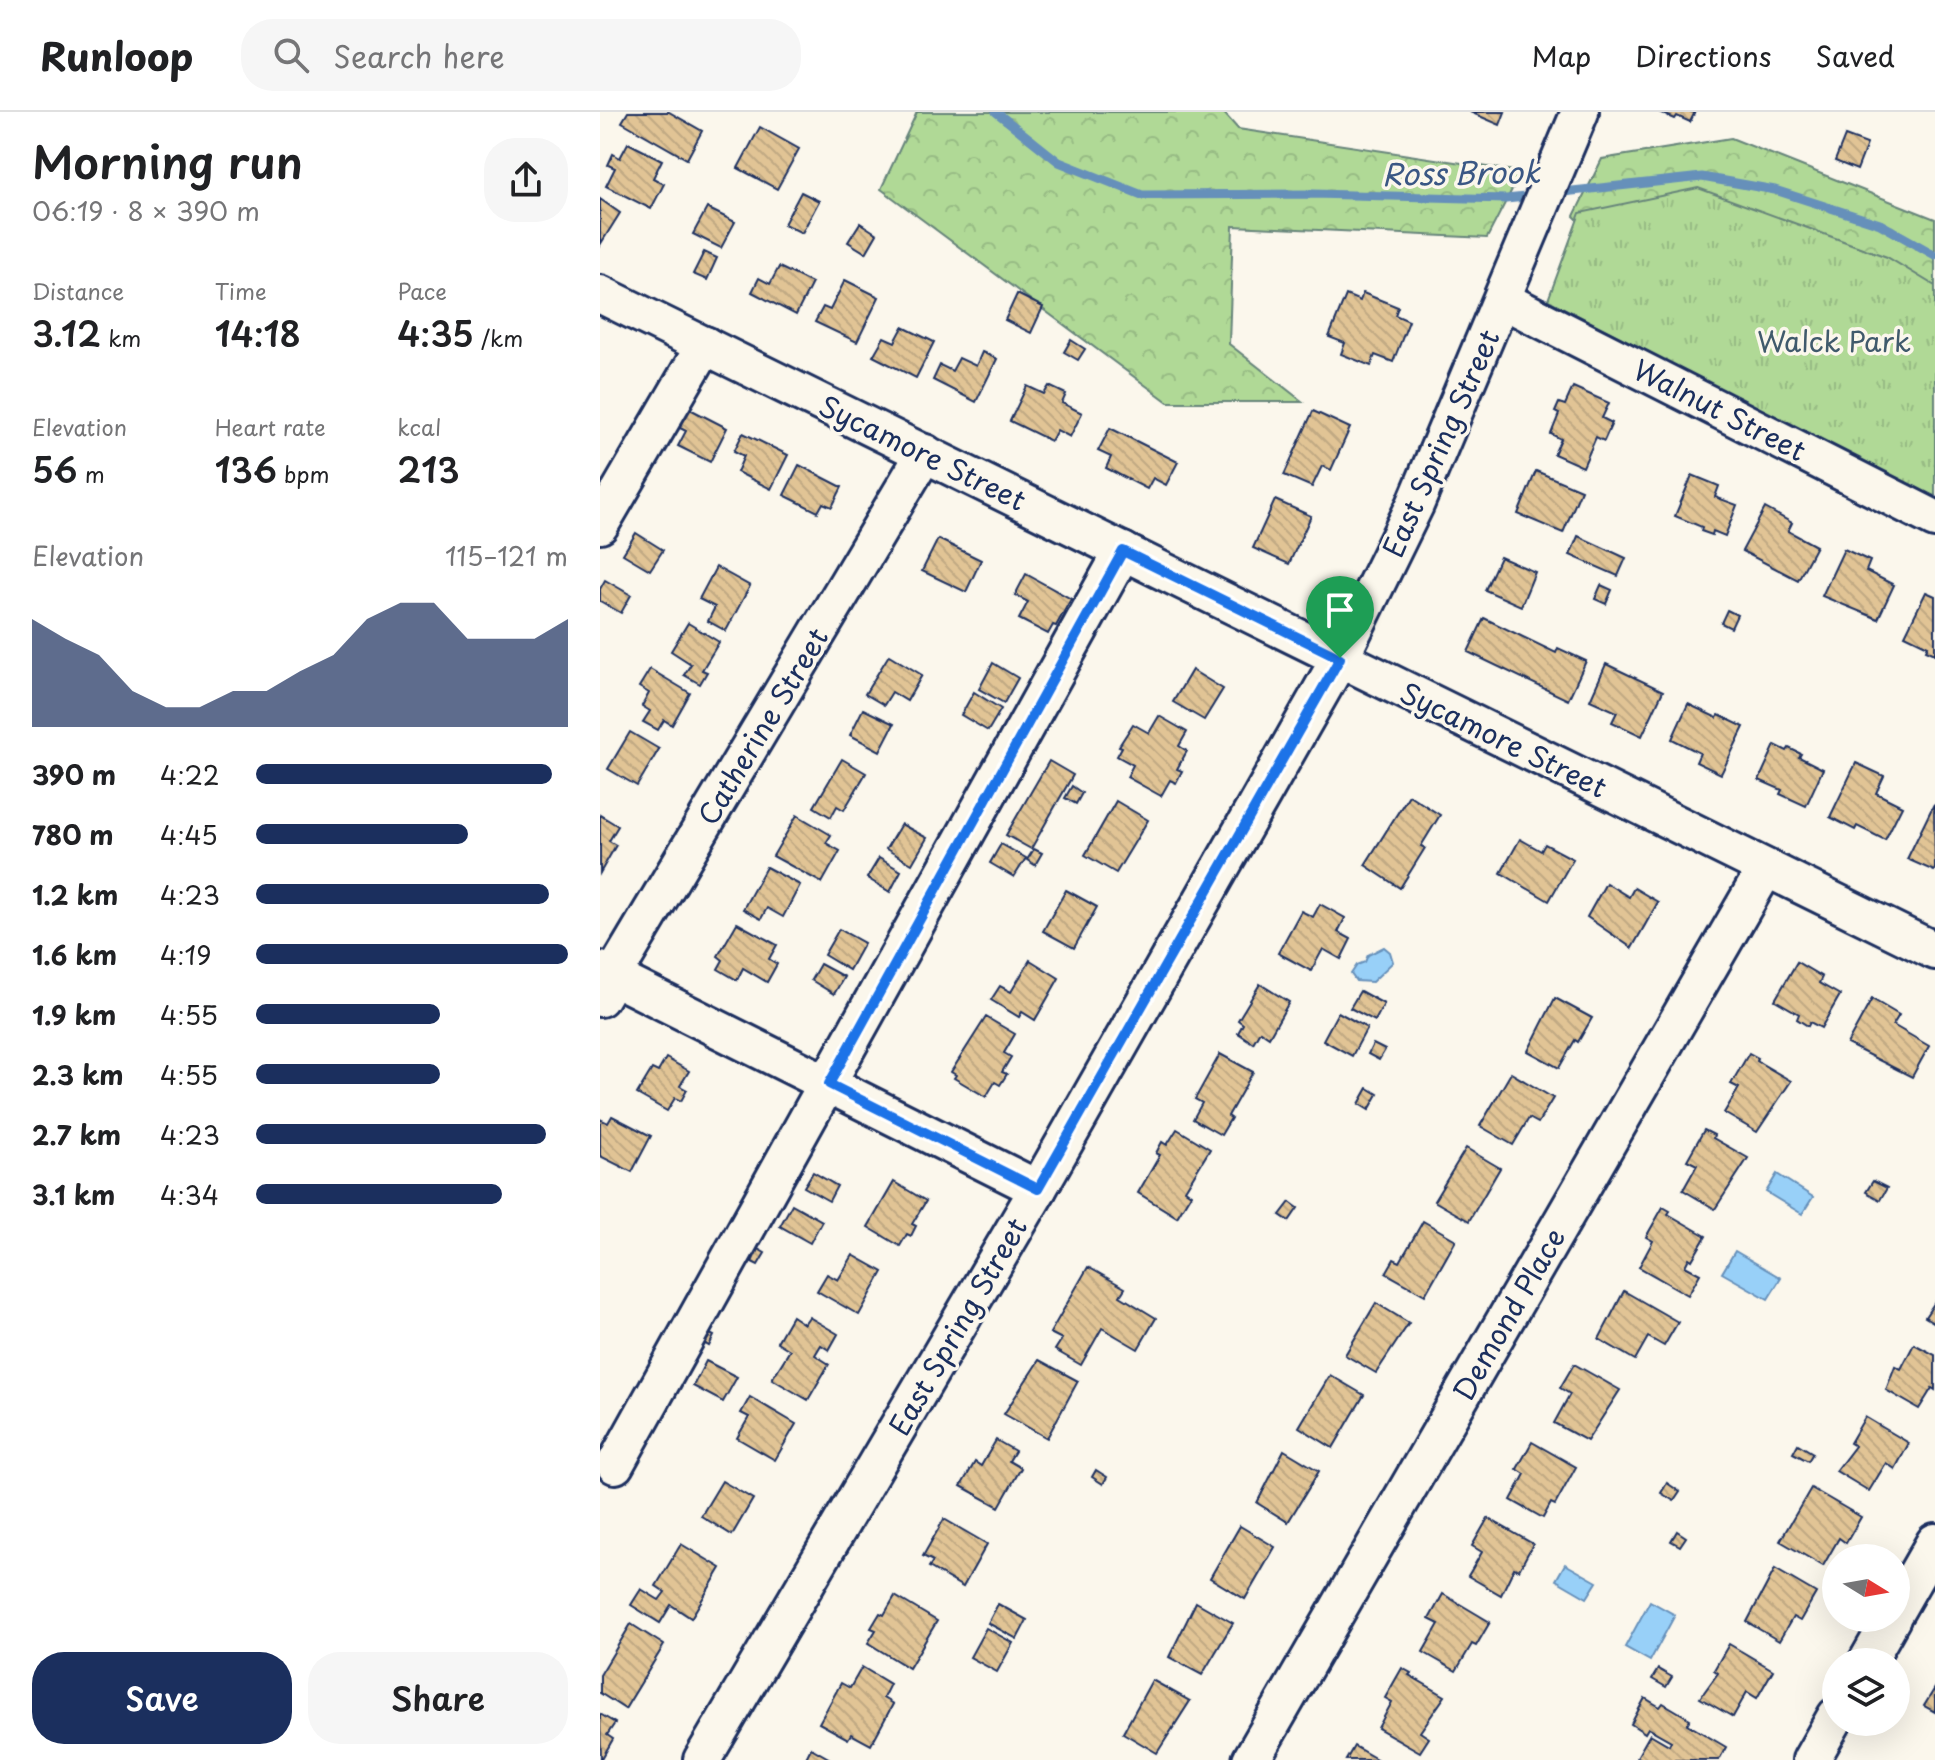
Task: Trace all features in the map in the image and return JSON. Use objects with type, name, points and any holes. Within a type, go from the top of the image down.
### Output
[{"type":"street","name":"East Spring Street","points":[[702,1760],[1038,1189],[1340,658],[1415,505],[1580,112]]},
{"type":"street","name":"Sycamore Street","points":[[600,294],[1935,951]]},
{"type":"street","name":"Walnut Street","points":[[1503,300],[1935,519]]},
{"type":"street","points":[[600,525],[705,345]]},
{"type":"street","name":"Catherine Street","points":[[604,981],[925,453]]},
{"type":"street","points":[[615,1465],[1123,551]]},
{"type":"street","name":"Demond Place","points":[[1251,1760],[1766,868]]},
{"type":"street","points":[[604,981],[829,1084],[1038,1189]]},
{"type":"street","points":[[1910,1586],[1935,1542]]},
{"type":"street","points":[[1811,1760],[1825,1736]]},
{"type":"green space","points":[[917,112],[1223,112],[1238,129],[1521,172],[1487,238],[1233,226],[1229,344],[1303,402],[1168,402],[881,189]]},
{"type":"green space","points":[[1731,138],[1935,219],[1935,367],[1587,229],[1574,216],[1602,159]]},
{"type":"green space","name":"Walck Park","points":[[1698,188],[1887,257],[1935,286],[1935,500],[1548,300],[1580,213]]},
{"type":"water","points":[[1384,947],[1390,952],[1393,962],[1372,982],[1356,981],[1351,974],[1357,965]]},
{"type":"water","points":[[1777,1174],[1813,1197],[1802,1214],[1766,1192]]},
{"type":"water","points":[[1735,1251],[1781,1278],[1768,1299],[1722,1273]]},
{"type":"water","points":[[1565,1564],[1597,1582],[1587,1598],[1556,1580]]},
{"type":"water","points":[[1650,1601],[1675,1615],[1650,1661],[1625,1647]]},
{"type":"building","points":[[628,112],[669,112],[702,131],[687,159],[622,122]]},
{"type":"building","points":[[1470,112],[1505,112],[1500,125]]},
{"type":"building","points":[[1659,112],[1695,112],[1690,122]]},
{"type":"building","points":[[760,127],[799,149],[777,189],[738,168]]},
{"type":"building","points":[[1845,136],[1867,144],[1857,170],[1835,161]]},
{"type":"building","points":[[628,143],[662,160],[653,178],[664,184],[651,209],[606,186],[615,168],[608,165],[613,154],[620,158]]},
{"type":"building","points":[[801,192],[819,201],[802,233],[784,224]]},
{"type":"building","points":[[600,199],[620,213],[600,245]]},
{"type":"building","points":[[707,208],[735,222],[721,248],[693,234]]},
{"type":"building","points":[[860,223],[877,234],[866,253],[848,242]]},
{"type":"building","points":[[704,252],[717,258],[707,280],[693,274]]},
{"type":"building","points":[[779,267],[812,283],[796,315],[752,292],[759,278],[770,284]]},
{"type":"building","points":[[845,280],[879,297],[857,342],[815,322],[823,307],[830,310]]},
{"type":"building","points":[[1363,293],[1398,307],[1395,315],[1409,321],[1393,362],[1375,355],[1371,366],[1341,354],[1345,343],[1329,337],[1346,295],[1360,301]]},
{"type":"building","points":[[1017,294],[1043,307],[1031,333],[1005,320]]},
{"type":"building","points":[[903,327],[934,342],[916,378],[873,356],[884,337],[895,342]]},
{"type":"building","points":[[1071,340],[1085,349],[1078,360],[1064,352]]},
{"type":"building","points":[[982,352],[997,359],[976,402],[933,380],[940,365],[952,371],[959,358],[976,366]]},
{"type":"building","points":[[1027,386],[1044,394],[1049,386],[1066,394],[1062,403],[1082,413],[1070,437],[1057,430],[1051,441],[1010,421]]},
{"type":"building","points":[[1573,387],[1609,403],[1602,418],[1612,423],[1604,441],[1596,437],[1583,467],[1554,454],[1561,439],[1551,434],[1559,414],[1555,412],[1559,403],[1565,405]]},
{"type":"building","points":[[684,406],[727,428],[710,462],[678,446],[686,431],[674,425]]},
{"type":"building","points":[[1313,411],[1350,428],[1331,470],[1322,466],[1312,487],[1284,475]]},
{"type":"building","points":[[1110,428],[1178,462],[1166,485],[1153,478],[1147,489],[1106,468],[1111,457],[1098,451]]},
{"type":"building","points":[[743,433],[788,455],[771,489],[737,472],[744,456],[734,451]]},
{"type":"building","points":[[799,465],[842,487],[832,507],[823,503],[818,512],[784,495]]},
{"type":"building","points":[[1536,471],[1581,490],[1563,533],[1518,514]]},
{"type":"building","points":[[1692,475],[1719,486],[1715,497],[1737,505],[1725,536],[1713,531],[1712,535],[1701,531],[1702,527],[1675,516]]},
{"type":"building","points":[[1275,500],[1311,516],[1289,564],[1253,548]]},
{"type":"building","points":[[1765,508],[1792,523],[1788,531],[1816,546],[1798,580],[1742,551]]},
{"type":"building","points":[[636,533],[663,550],[650,570],[623,554]]},
{"type":"building","points":[[1578,536],[1626,558],[1618,576],[1570,555]]},
{"type":"building","points":[[938,539],[981,560],[966,592],[922,571]]},
{"type":"building","points":[[1844,549],[1870,561],[1866,571],[1894,585],[1878,619],[1822,596]]},
{"type":"building","points":[[1500,557],[1535,572],[1521,606],[1485,590]]},
{"type":"building","points":[[716,567],[750,586],[726,631],[708,621],[715,607],[699,599]]},
{"type":"building","points":[[1026,574],[1071,599],[1048,634],[1019,619],[1028,602],[1015,595]]},
{"type":"building","points":[[605,580],[631,595],[621,613],[600,601],[600,589]]},
{"type":"building","points":[[1601,585],[1612,590],[1606,604],[1595,599]]},
{"type":"building","points":[[1926,592],[1935,596],[1935,654],[1926,650],[1928,646],[1905,635]]},
{"type":"building","points":[[1727,610],[1737,615],[1731,628],[1721,623]]},
{"type":"building","points":[[1484,618],[1556,653],[1558,648],[1586,661],[1568,700],[1468,652]]},
{"type":"building","points":[[688,623],[719,642],[702,670],[707,672],[700,684],[684,675],[691,664],[671,651]]},
{"type":"building","points":[[889,655],[922,675],[907,701],[892,692],[884,705],[865,694]]},
{"type":"building","points":[[993,663],[1018,678],[1004,703],[979,689]]},
{"type":"building","points":[[1606,664],[1663,691],[1642,736],[1612,722],[1617,712],[1590,700]]},
{"type":"building","points":[[650,669],[690,693],[672,725],[664,720],[658,730],[643,722],[650,711],[642,706],[649,693],[639,687]]},
{"type":"building","points":[[1192,670],[1223,689],[1204,720],[1173,702]]},
{"type":"building","points":[[974,692],[1001,709],[988,731],[961,715]]},
{"type":"building","points":[[1688,704],[1744,727],[1721,774],[1696,762],[1700,753],[1672,739]]},
{"type":"building","points":[[863,709],[894,724],[880,751],[850,735]]},
{"type":"building","points":[[1159,716],[1187,732],[1179,746],[1187,751],[1177,769],[1182,771],[1176,783],[1170,780],[1161,796],[1127,777],[1133,765],[1117,756],[1122,747],[1119,746],[1133,724],[1149,733]]},
{"type":"building","points":[[630,732],[659,749],[637,786],[608,769]]},
{"type":"building","points":[[1775,745],[1801,754],[1799,757],[1823,769],[1806,806],[1759,780]]},
{"type":"building","points":[[842,759],[866,773],[844,810],[837,806],[831,817],[814,807]]},
{"type":"building","points":[[1049,761],[1073,775],[1031,849],[1006,835]]},
{"type":"building","points":[[1856,763],[1884,776],[1876,793],[1902,806],[1885,840],[1830,817]]},
{"type":"building","points":[[1072,786],[1082,793],[1076,804],[1065,798]]},
{"type":"building","points":[[1409,795],[1440,815],[1421,846],[1425,848],[1400,888],[1365,865]]},
{"type":"building","points":[[1116,801],[1148,820],[1116,873],[1085,855]]},
{"type":"building","points":[[1934,804],[1935,869],[1934,871],[1907,859]]},
{"type":"building","points":[[600,815],[618,826],[609,841],[616,845],[600,873]]},
{"type":"building","points":[[797,815],[831,835],[826,843],[840,851],[822,883],[773,856]]},
{"type":"building","points":[[901,824],[927,838],[912,864],[886,849]]},
{"type":"building","points":[[1520,839],[1541,851],[1545,844],[1573,859],[1549,901],[1501,873]]},
{"type":"building","points":[[1001,844],[1026,858],[1014,877],[990,863]]},
{"type":"building","points":[[1034,849],[1042,853],[1035,865],[1027,860]]},
{"type":"building","points":[[879,858],[901,871],[890,892],[867,878]]},
{"type":"building","points":[[766,867],[800,885],[783,917],[767,908],[761,919],[743,909]]},
{"type":"building","points":[[1606,883],[1629,897],[1634,888],[1658,902],[1632,948],[1587,917]]},
{"type":"building","points":[[1066,890],[1097,907],[1074,948],[1043,931]]},
{"type":"building","points":[[1320,904],[1345,918],[1338,932],[1351,939],[1341,959],[1323,949],[1311,971],[1278,953],[1301,911],[1313,917]]},
{"type":"building","points":[[737,923],[777,945],[769,959],[777,964],[767,982],[743,968],[737,980],[718,969],[723,960],[718,956]]},
{"type":"building","points":[[839,929],[864,943],[849,970],[824,955]]},
{"type":"building","points":[[1030,960],[1059,978],[1035,1020],[1022,1012],[1019,1017],[991,1000],[1000,986],[1011,992]]},
{"type":"building","points":[[1797,962],[1822,977],[1819,983],[1840,995],[1821,1028],[1810,1022],[1808,1026],[1797,1019],[1799,1014],[1775,1000]]},
{"type":"building","points":[[820,964],[844,977],[834,994],[811,980]]},
{"type":"building","points":[[1260,984],[1289,1002],[1269,1037],[1260,1031],[1253,1043],[1238,1033],[1243,1024],[1238,1020]]},
{"type":"building","points":[[1360,991],[1384,1004],[1375,1021],[1350,1008]]},
{"type":"building","points":[[1555,998],[1592,1018],[1559,1068],[1528,1051]]},
{"type":"building","points":[[1872,999],[1899,1015],[1893,1025],[1929,1046],[1912,1077],[1847,1044]]},
{"type":"building","points":[[1338,1012],[1367,1028],[1352,1056],[1323,1040]]},
{"type":"building","points":[[986,1017],[1015,1034],[1004,1053],[1011,1057],[1002,1072],[1007,1074],[1000,1085],[995,1082],[986,1097],[954,1078],[956,1075],[951,1072]]},
{"type":"building","points":[[1373,1044],[1385,1050],[1379,1060],[1368,1054]]},
{"type":"building","points":[[1749,1053],[1791,1081],[1757,1132],[1724,1113],[1739,1088],[1731,1084]]},
{"type":"building","points":[[1220,1054],[1253,1072],[1221,1135],[1193,1119],[1202,1103],[1195,1099]]},
{"type":"building","points":[[666,1058],[689,1071],[680,1086],[687,1090],[681,1101],[675,1098],[667,1111],[637,1094],[652,1069],[658,1072]]},
{"type":"building","points":[[1511,1073],[1553,1098],[1538,1123],[1529,1118],[1513,1145],[1480,1126]]},
{"type":"building","points":[[1368,1088],[1378,1094],[1369,1110],[1359,1104]]},
{"type":"building","points":[[612,1116],[651,1136],[632,1172],[600,1156],[600,1119],[608,1123]]},
{"type":"building","points":[[1177,1129],[1210,1149],[1185,1190],[1191,1194],[1177,1217],[1138,1193],[1160,1155],[1156,1153],[1162,1142],[1167,1145]]},
{"type":"building","points":[[1704,1130],[1748,1158],[1715,1209],[1683,1190],[1697,1165],[1687,1160]]},
{"type":"building","points":[[1466,1148],[1500,1168],[1469,1221],[1434,1201]]},
{"type":"building","points":[[813,1172],[837,1186],[829,1201],[804,1187]]},
{"type":"building","points":[[1873,1181],[1887,1188],[1880,1200],[1866,1192]]},
{"type":"building","points":[[894,1182],[926,1201],[912,1224],[916,1226],[911,1236],[907,1234],[900,1246],[868,1227]]},
{"type":"building","points":[[1290,1202],[1298,1208],[1289,1221],[1280,1215]]},
{"type":"building","points":[[792,1204],[822,1221],[810,1243],[780,1226]]},
{"type":"building","points":[[1663,1207],[1670,1211],[1668,1214],[1706,1236],[1685,1266],[1700,1274],[1688,1295],[1639,1267],[1653,1241],[1646,1237]]},
{"type":"building","points":[[1423,1221],[1456,1240],[1425,1295],[1386,1273],[1394,1259],[1400,1262]]},
{"type":"building","points":[[758,1249],[765,1253],[758,1265],[752,1262]]},
{"type":"building","points":[[853,1255],[883,1272],[859,1315],[817,1291],[827,1274],[838,1280]]},
{"type":"building","points":[[1088,1267],[1125,1288],[1120,1296],[1156,1318],[1138,1349],[1102,1328],[1081,1365],[1055,1350],[1062,1339],[1050,1333]]},
{"type":"building","points":[[1624,1291],[1678,1322],[1664,1346],[1648,1337],[1635,1360],[1599,1339]]},
{"type":"building","points":[[1935,1302],[1935,1323],[1925,1317]]},
{"type":"building","points":[[1376,1303],[1409,1323],[1376,1373],[1345,1355]]},
{"type":"building","points":[[792,1316],[804,1324],[809,1317],[838,1334],[829,1350],[821,1345],[815,1355],[829,1364],[808,1400],[772,1379],[790,1350],[777,1342]]},
{"type":"building","points":[[700,1329],[714,1336],[709,1346],[695,1338]]},
{"type":"building","points":[[1914,1344],[1935,1355],[1935,1390],[1932,1388],[1919,1409],[1886,1390],[1895,1366],[1901,1369]]},
{"type":"building","points":[[1039,1360],[1078,1381],[1047,1438],[1004,1414]]},
{"type":"building","points":[[706,1361],[737,1377],[723,1402],[693,1386]]},
{"type":"building","points":[[1574,1364],[1620,1390],[1587,1441],[1554,1423],[1570,1394],[1560,1388]]},
{"type":"building","points":[[1330,1375],[1364,1395],[1333,1448],[1299,1427]]},
{"type":"building","points":[[750,1397],[796,1424],[775,1460],[737,1438],[749,1417],[741,1413]]},
{"type":"building","points":[[1865,1417],[1909,1443],[1895,1469],[1886,1463],[1869,1491],[1836,1471],[1855,1446],[1850,1443]]},
{"type":"building","points":[[996,1440],[1015,1451],[1009,1461],[1021,1468],[999,1507],[961,1486],[975,1462],[981,1466]]},
{"type":"building","points":[[1532,1442],[1576,1467],[1555,1505],[1551,1503],[1543,1518],[1511,1500],[1525,1474],[1517,1469]]},
{"type":"building","points":[[1798,1444],[1813,1453],[1808,1461],[1793,1453]]},
{"type":"building","points":[[1284,1450],[1319,1471],[1288,1522],[1257,1503]]},
{"type":"building","points":[[1096,1470],[1107,1477],[1103,1484],[1092,1477]]},
{"type":"building","points":[[722,1481],[753,1499],[732,1535],[701,1516]]},
{"type":"building","points":[[1667,1483],[1680,1492],[1674,1501],[1661,1493]]},
{"type":"building","points":[[1811,1488],[1861,1517],[1846,1543],[1839,1538],[1836,1544],[1822,1544],[1822,1565],[1780,1541]]},
{"type":"building","points":[[1488,1518],[1533,1544],[1519,1570],[1514,1568],[1501,1595],[1468,1576],[1482,1552],[1472,1546]]},
{"type":"building","points":[[944,1519],[987,1544],[963,1587],[929,1567],[933,1561],[923,1556]]},
{"type":"building","points":[[1240,1526],[1275,1547],[1245,1599],[1210,1578]]},
{"type":"building","points":[[1677,1531],[1686,1537],[1680,1546],[1671,1541]]},
{"type":"building","points":[[681,1544],[721,1568],[691,1618],[671,1605],[660,1623],[631,1605],[641,1589],[659,1600],[665,1592],[656,1586]]},
{"type":"building","points":[[1775,1569],[1816,1593],[1800,1621],[1793,1617],[1779,1641],[1747,1622]]},
{"type":"building","points":[[1443,1594],[1490,1622],[1456,1671],[1423,1652],[1439,1624],[1429,1619]]},
{"type":"building","points":[[895,1596],[937,1621],[909,1668],[868,1643],[876,1630],[871,1628],[880,1613],[884,1615]]},
{"type":"building","points":[[1196,1602],[1233,1623],[1202,1675],[1169,1657]]},
{"type":"building","points":[[998,1604],[1027,1620],[1017,1639],[988,1623]]},
{"type":"building","points":[[631,1624],[664,1645],[625,1709],[600,1693],[600,1675]]},
{"type":"building","points":[[986,1628],[1013,1643],[997,1672],[970,1657]]},
{"type":"building","points":[[1729,1644],[1773,1670],[1757,1698],[1747,1692],[1733,1717],[1700,1698],[1718,1673],[1714,1670]]},
{"type":"building","points":[[862,1667],[890,1684],[883,1698],[893,1704],[871,1745],[851,1734],[848,1739],[819,1723],[841,1683],[850,1688]]},
{"type":"building","points":[[1402,1668],[1445,1696],[1420,1732],[1429,1738],[1420,1752],[1378,1728],[1392,1702],[1385,1698]]},
{"type":"building","points":[[1658,1669],[1672,1677],[1666,1687],[1652,1679]]},
{"type":"building","points":[[1152,1680],[1190,1701],[1157,1753],[1123,1733]]},
{"type":"building","points":[[1935,1688],[1935,1712],[1924,1706]]},
{"type":"building","points":[[1645,1698],[1660,1707],[1663,1703],[1690,1719],[1687,1724],[1726,1747],[1719,1760],[1643,1760],[1637,1757],[1650,1734],[1669,1745],[1671,1741],[1648,1728],[1645,1733],[1631,1724]]},
{"type":"building","points":[[600,1714],[615,1723],[607,1735],[613,1739],[601,1760]]},
{"type":"building","points":[[1354,1746],[1378,1760],[1346,1760]]},
{"type":"building","points":[[811,1748],[832,1760],[805,1760]]},
{"type":"waterway","name":"Ross Brook","points":[[996,112],[1059,162],[1142,195],[1313,194],[1506,199],[1535,196]]},
{"type":"waterway","name":"Ross Brook","points":[[1554,193],[1702,177],[1775,190],[1880,224],[1935,255]]},
{"type":"route","points":[[1123,551],[1340,658],[1038,1189],[829,1084],[1123,551]]}]
